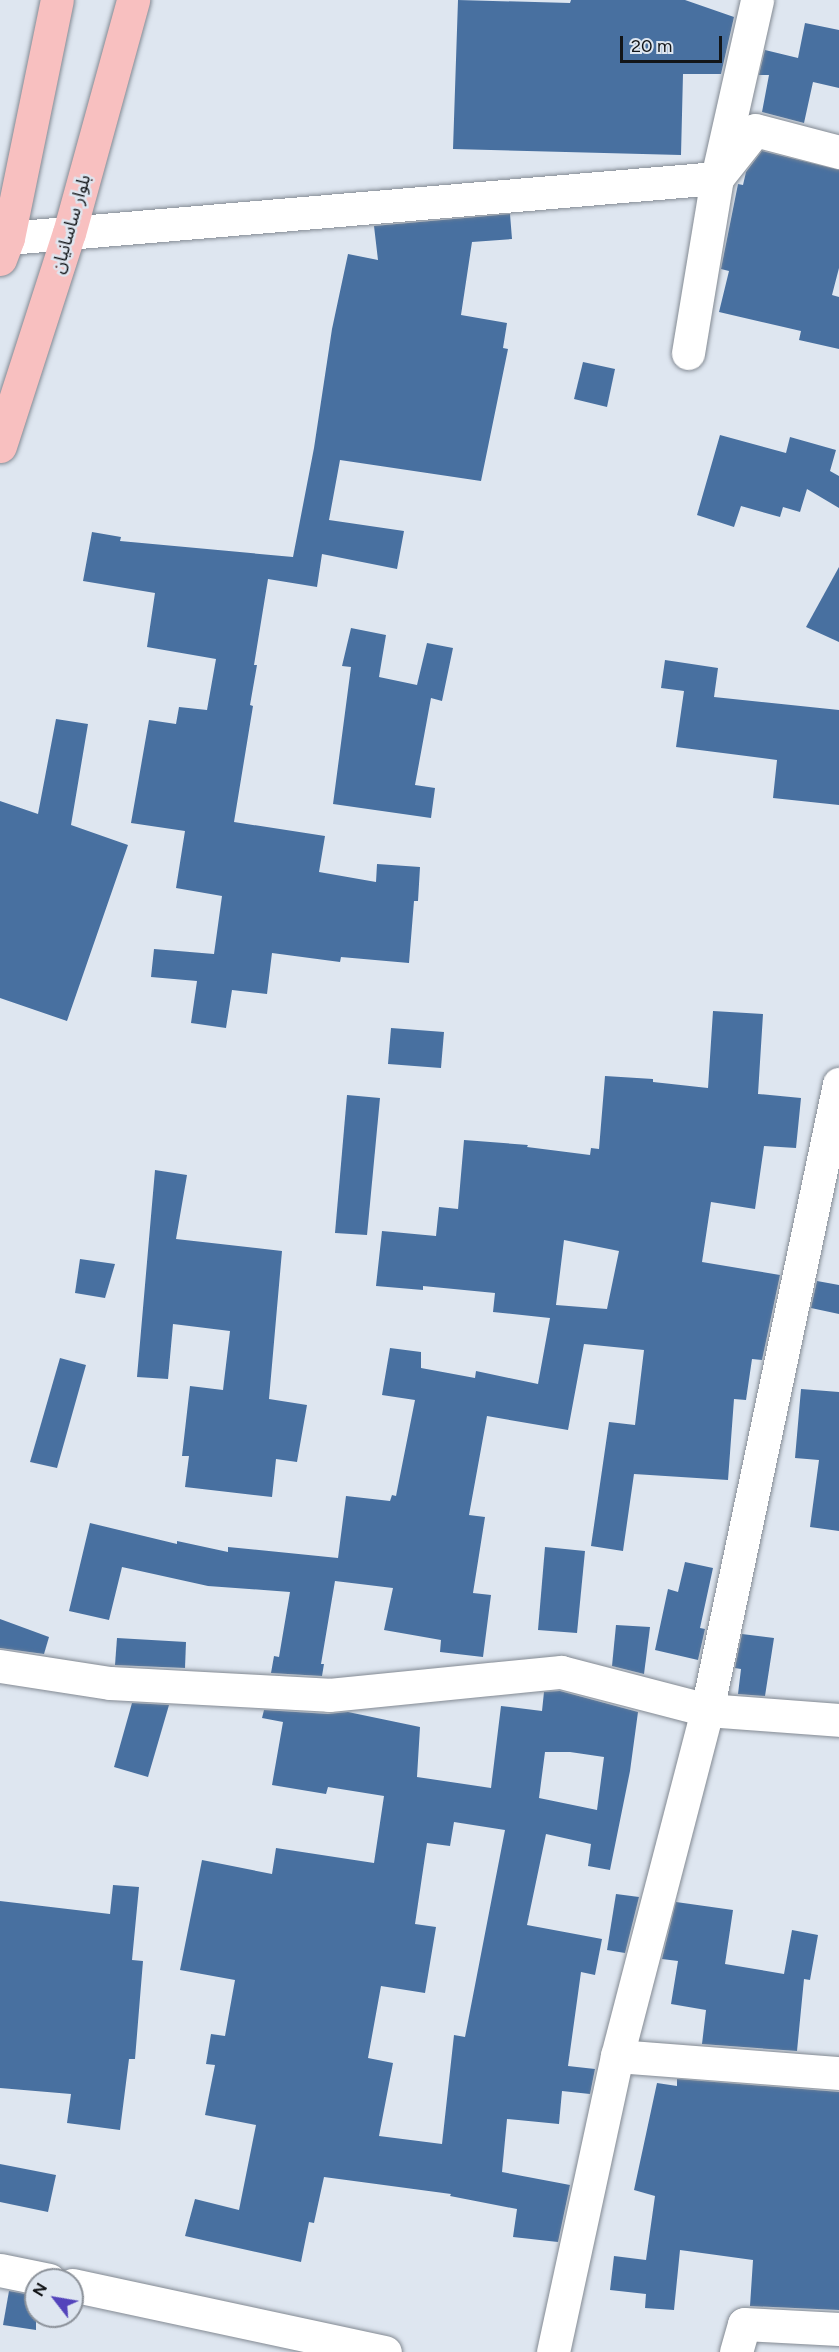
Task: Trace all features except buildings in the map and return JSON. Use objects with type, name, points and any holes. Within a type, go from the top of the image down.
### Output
[{"type":"highway","points":[[4,249],[57,0]]},
{"type":"highway","name":"بلوار ساسانیان","points":[[0,446],[69,233],[133,0]]},
{"type":"street","points":[[688,352],[717,178],[757,0]]},
{"type":"street","points":[[4,249],[69,233],[717,178],[755,130],[839,152]]},
{"type":"street","points":[[553,2352],[617,2056],[707,1710],[839,1084]]},
{"type":"street","points":[[0,1666],[110,1683],[329,1695],[561,1672],[707,1710],[839,1720]]},
{"type":"street","points":[[617,2056],[839,2073]]},
{"type":"street","points":[[0,2270],[24,2275]]},
{"type":"street","points":[[84,2288],[333,2347],[385,2352]]},
{"type":"street","points":[[736,2352],[744,2325],[839,2329]]}]
